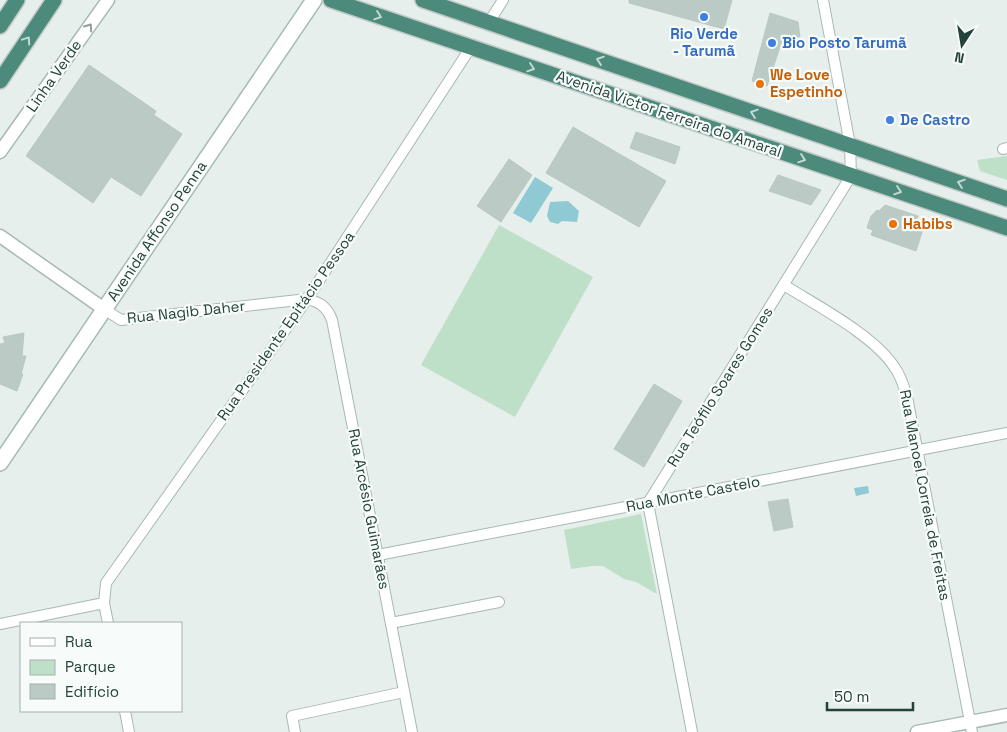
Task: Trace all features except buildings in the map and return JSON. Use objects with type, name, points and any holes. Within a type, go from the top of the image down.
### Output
[{"type":"highway","points":[[0,26],[17,0]]},
{"type":"highway","points":[[0,81],[54,0]]},
{"type":"highway","name":"Avenida Victor Ferreira do Amaral","points":[[331,0],[1007,228]]},
{"type":"highway","name":"Avenida Victor Ferreira do Amaral","points":[[424,0],[1007,199]]},
{"type":"main road","name":"Avenida Affonso Penna","points":[[0,463],[314,0]]},
{"type":"street","name":"Linha Verde","points":[[0,152],[108,0]]},
{"type":"street","points":[[489,22],[503,0]]},
{"type":"street","points":[[823,0],[850,146],[851,176]]},
{"type":"street","name":"Rua Presidente Epitácio Pessoa","points":[[104,603],[106,583],[307,299],[471,47]]},
{"type":"street","name":"Rua Teófilo Soares Gomes","points":[[648,503],[851,176]]},
{"type":"street","name":"Rua Nagib Daher","points":[[0,236],[121,320],[307,299]]},
{"type":"street","name":"Rua Manoel Correia de Freitas","points":[[784,285],[868,339],[896,368],[902,381],[971,727]]},
{"type":"street","name":"Rua Arcésio Guimarães","points":[[307,299],[315,300],[324,305],[332,320],[412,732]]},
{"type":"street","name":"Rua Monte Castelo","points":[[378,554],[1007,433]]},
{"type":"street","points":[[648,503],[692,732]]},
{"type":"street","points":[[391,623],[499,602]]},
{"type":"street","points":[[0,624],[104,603],[108,622]]},
{"type":"street","points":[[295,732],[292,716],[404,692]]},
{"type":"street","points":[[125,712],[129,732]]},
{"type":"street","points":[[917,732],[971,727],[1007,715]]},
{"type":"green space","points":[[1007,156],[1007,180],[980,171],[977,160]]},
{"type":"green space","points":[[499,225],[593,277],[515,417],[421,365]]},
{"type":"green space","points":[[641,514],[657,594],[636,582],[624,579],[603,566],[571,569],[564,530]]},
{"type":"water","points":[[535,177],[553,188],[531,223],[513,213]]},
{"type":"water","points":[[568,201],[579,211],[577,222],[562,221],[558,224],[550,222],[547,216],[550,202]]},
{"type":"water","points":[[868,486],[869,493],[856,496],[854,488]]},
{"type":"place","name":"Rio Verde - Tarumã","points":[[704,17]]},
{"type":"place","name":"Bio Posto Tarumã","points":[[772,43]]},
{"type":"place","name":"We Love Espetinho","points":[[760,84]]},
{"type":"place","name":"De Castro","points":[[890,120]]},
{"type":"place","name":"Habibs","points":[[893,224]]}]
